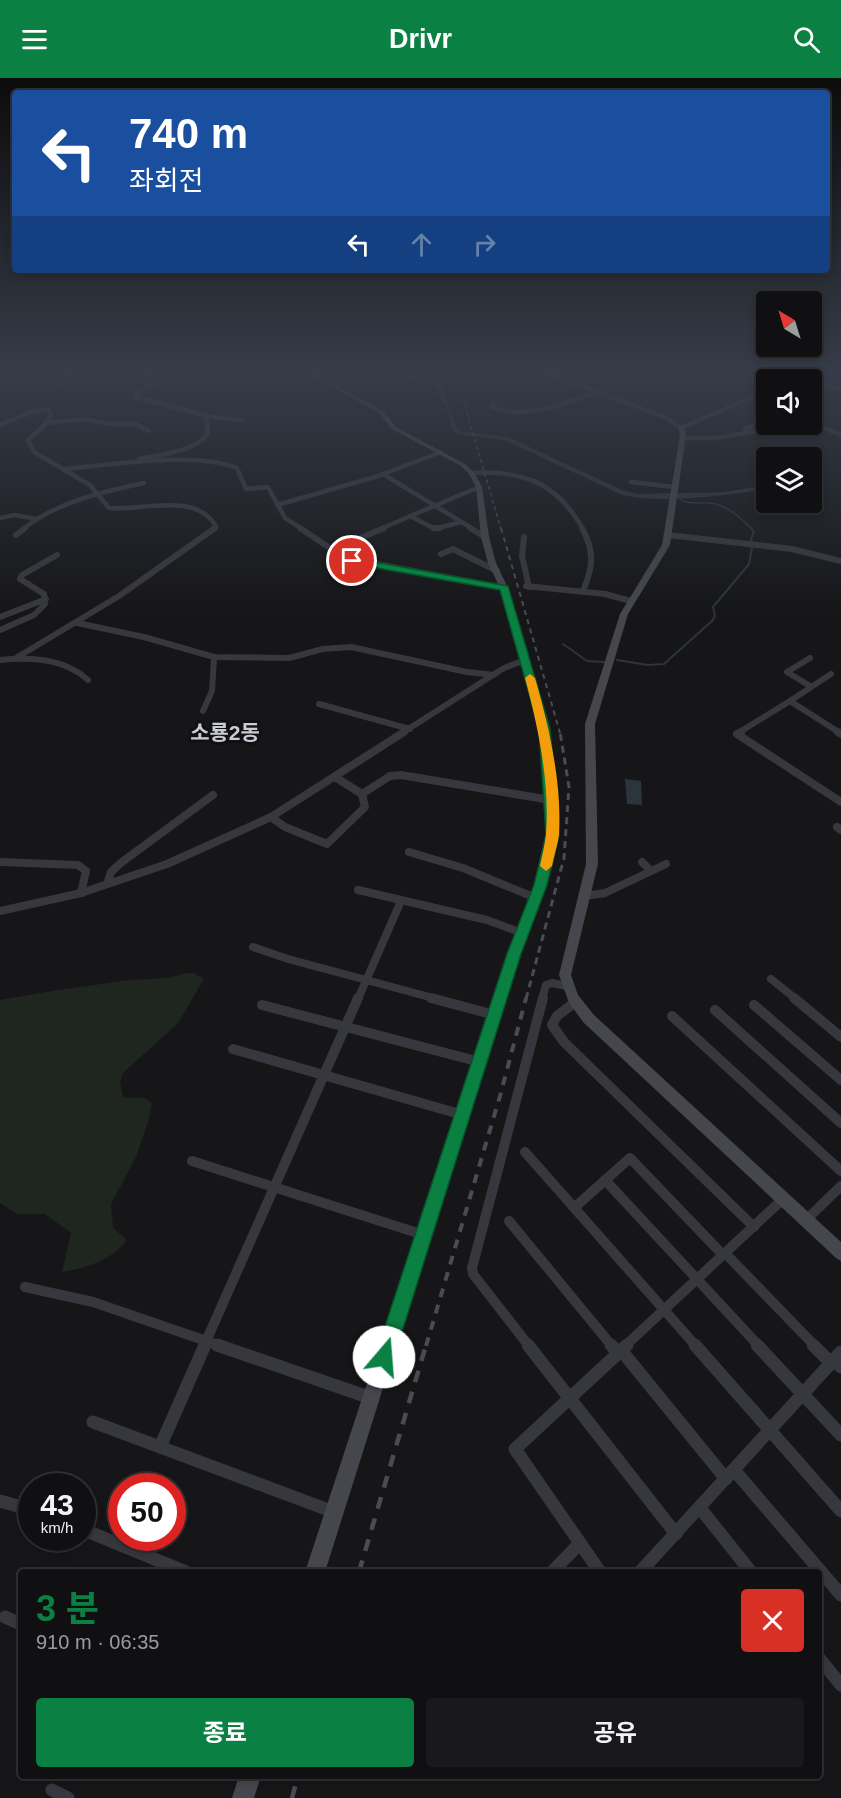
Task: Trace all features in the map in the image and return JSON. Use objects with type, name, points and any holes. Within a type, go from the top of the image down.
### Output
[{"type":"street","points":[[16,658],[77,623],[181,554],[213,531],[216,526],[214,519],[206,513],[178,505],[114,509],[104,505],[90,485],[41,458],[36,452]]},
{"type":"street","points":[[112,466],[162,452]]},
{"type":"street","points":[[278,505],[383,474],[440,452]]},
{"type":"street","points":[[316,1569],[495,1015],[536,898],[548,860],[552,835],[544,729],[504,588],[485,537],[479,487],[472,473],[441,452]]},
{"type":"street","points":[[681,452],[668,535],[662,554],[631,601],[618,629],[590,724],[592,864],[565,975],[567,986],[574,1003],[841,1253]]},
{"type":"street","points":[[63,469],[193,459],[224,463],[237,468],[246,489],[268,488],[285,518],[352,561],[504,588]]},
{"type":"street","points":[[472,473],[522,475],[553,492],[572,511],[580,521],[591,549],[592,570],[583,591]]},
{"type":"street","points":[[383,474],[485,537]]},
{"type":"street","points":[[631,482],[674,492]]},
{"type":"street","points":[[16,535],[37,519],[96,495],[144,483]]},
{"type":"street","points":[[332,550],[479,487]]},
{"type":"street","points":[[0,518],[15,515],[37,519]]},
{"type":"street","points":[[410,516],[435,529],[461,522]]},
{"type":"street","points":[[668,535],[792,549],[841,561]]},
{"type":"street","points":[[524,537],[522,556],[527,586],[583,591],[631,601]]},
{"type":"street","points":[[441,554],[453,549],[497,572]]},
{"type":"street","points":[[46,600],[44,594],[20,579],[22,575],[57,555]]},
{"type":"street","points":[[0,617],[46,600]]},
{"type":"street","points":[[0,630],[34,615],[46,600]]},
{"type":"street","points":[[77,623],[144,637],[214,657],[289,658],[323,649],[351,647],[467,672],[494,675]]},
{"type":"street","points":[[203,711],[212,691],[214,657]]},
{"type":"street","points":[[0,660],[16,658],[43,660],[75,669],[88,680]]},
{"type":"street","points":[[810,658],[787,672],[810,687]]},
{"type":"street","points":[[0,911],[81,893],[167,864],[270,817],[504,668],[525,660]]},
{"type":"street","points":[[831,674],[737,734],[841,802]]},
{"type":"street","points":[[790,701],[841,734]]},
{"type":"street","points":[[319,704],[410,729]]},
{"type":"street","points":[[362,794],[390,776],[401,775],[551,800]]},
{"type":"street","points":[[270,817],[285,827],[327,844],[365,807],[362,794],[335,777]]},
{"type":"street","points":[[106,884],[111,872],[122,862],[213,795]]},
{"type":"street","points":[[409,852],[464,868],[536,898]]},
{"type":"street","points":[[0,862],[78,865],[86,871],[81,893]]},
{"type":"street","points":[[642,862],[651,871]]},
{"type":"street","points":[[585,896],[605,893],[666,864]]},
{"type":"street","points":[[358,890],[487,920],[522,933]]},
{"type":"street","points":[[160,1447],[401,901]]},
{"type":"street","points":[[253,946],[288,959],[495,1015]]},
{"type":"street","points":[[771,979],[841,1037]]},
{"type":"street","points":[[567,986],[552,983],[546,985],[472,1268],[478,1283],[676,1534]]},
{"type":"street","points":[[574,1003],[557,1016],[552,1026],[564,1042],[754,1227]]},
{"type":"street","points":[[262,1005],[480,1062]]},
{"type":"street","points":[[754,1005],[841,1080]]},
{"type":"street","points":[[715,1010],[841,1123]]},
{"type":"street","points":[[672,1016],[841,1171]]},
{"type":"street","points":[[233,1049],[463,1115]]},
{"type":"street","points":[[525,1152],[772,1429],[781,1443],[841,1511]]},
{"type":"street","points":[[574,1207],[630,1158],[724,1254],[837,1361],[803,1394],[643,1569]]},
{"type":"street","points":[[192,1161],[424,1235]]},
{"type":"street","points":[[605,1180],[841,1435]]},
{"type":"street","points":[[806,1220],[841,1186]]},
{"type":"street","points":[[598,1569],[514,1449],[783,1200]]},
{"type":"street","points":[[509,1221],[620,1351],[817,1569]]},
{"type":"street","points":[[25,1287],[93,1302],[371,1398]]},
{"type":"street","points":[[93,1422],[334,1513]]},
{"type":"street","points":[[0,1501],[18,1506]]},
{"type":"street","points":[[700,1508],[750,1569]]},
{"type":"street","points":[[96,1535],[179,1569]]},
{"type":"street","points":[[555,1569],[580,1543]]},
{"type":"street","points":[[822,1574],[841,1595]]},
{"type":"street","points":[[5,1617],[18,1623]]},
{"type":"street","points":[[822,1662],[841,1685]]},
{"type":"street","points":[[243,1798],[249,1779]]},
{"type":"street","points":[[52,1790],[68,1798]]},
{"type":"shaded area","points":[[531,452],[541,452],[622,490],[637,494],[726,492],[756,487],[756,490],[713,496],[675,499],[622,495]]},
{"type":"shaded area","points":[[625,779],[641,781],[642,805],[627,804]]},
{"type":"shaded area","points":[[194,973],[204,979],[178,1023],[123,1073],[120,1082],[123,1097],[144,1098],[152,1103],[136,1157],[111,1204],[113,1228],[127,1240],[114,1253],[98,1262],[62,1272],[71,1233],[45,1214],[17,1214],[0,1203],[0,1000],[130,980],[168,978]]},
{"type":"waterway","points":[[681,495],[681,500],[685,502],[722,506],[751,528]]},
{"type":"waterway","points":[[750,542],[754,532],[751,528]]},
{"type":"waterway","points":[[617,660],[648,665],[664,664],[712,621],[715,616],[713,607],[749,564],[752,548]]},
{"type":"waterway","points":[[563,644],[587,661],[605,662]]},
{"type":"railway","points":[[479,452],[501,529]]},
{"type":"railway","points":[[501,528],[560,733]]},
{"type":"railway","points":[[526,999],[564,858],[569,787],[560,732]]},
{"type":"railway","points":[[426,1346],[500,1096],[526,998]]},
{"type":"railway","points":[[360,1569],[426,1345]]},
{"type":"railway","points":[[292,1798],[297,1779]]},
{"type":"slow traffic","points":[[530,678],[544,729],[551,800],[552,835],[546,866]]},
{"type":"district","name":"소룡2동","points":[[225,732]]},
{"type":"route","points":[[352,561],[375,563],[504,588],[544,729],[551,800],[552,835],[541,885],[514,954],[384,1357]]}]
